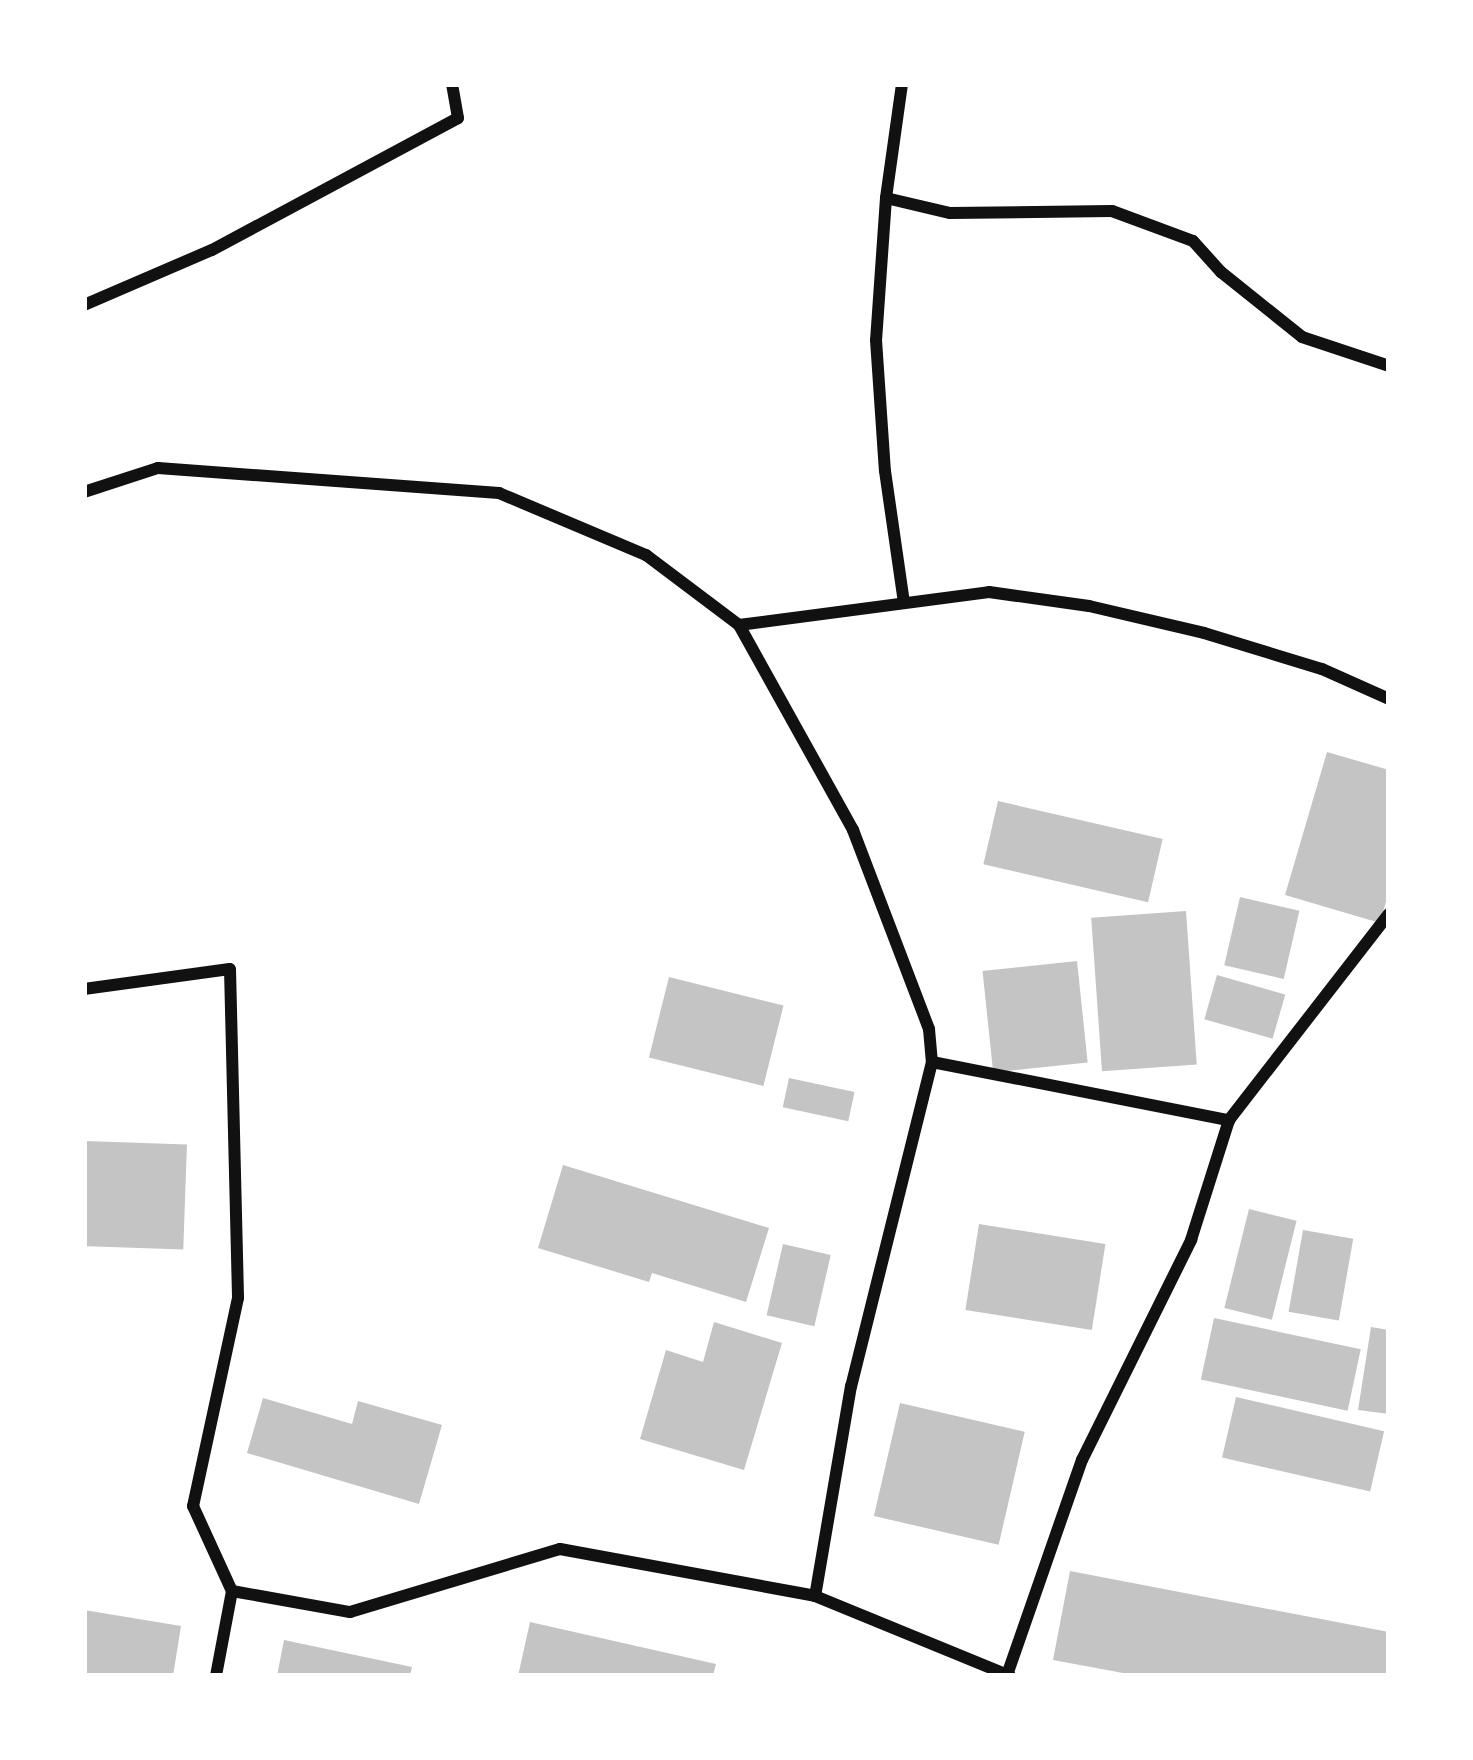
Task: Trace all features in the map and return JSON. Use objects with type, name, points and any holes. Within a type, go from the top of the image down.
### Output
[{"type":"street","points":[[84,305],[212,250],[458,118],[452,84]]},
{"type":"street","points":[[902,84],[886,198],[876,340],[885,471],[904,603]]},
{"type":"street","points":[[886,198],[950,213],[1112,211],[1193,241],[1220,272],[1302,338],[1389,366]]},
{"type":"street","points":[[84,491],[158,468],[330,476],[500,493],[646,555],[740,625],[853,830],[929,1029],[932,1063],[851,1386],[815,1596]]},
{"type":"street","points":[[740,625],[989,592],[1089,606],[1322,668],[1389,699]]},
{"type":"street","points":[[232,1591],[350,1612],[560,1549],[815,1596],[1008,1676],[1082,1460],[1191,1240],[1229,1120],[1389,914]]},
{"type":"street","points":[[84,989],[230,969],[238,1298],[193,1506],[232,1591],[216,1676]]},
{"type":"street","points":[[932,1063],[1229,1120]]},
{"type":"building","points":[[1327,752],[1389,770],[1389,891],[1380,923],[1285,895]]},
{"type":"building","points":[[998,801],[1163,839],[1148,902],[983,864]]},
{"type":"building","points":[[1240,897],[1299,911],[1284,979],[1224,965]]},
{"type":"building","points":[[1186,911],[1197,1065],[1102,1071],[1091,918]]},
{"type":"building","points":[[1077,961],[1088,1062],[993,1072],[983,971]]},
{"type":"building","points":[[1217,975],[1285,995],[1273,1039],[1204,1019]]},
{"type":"building","points":[[669,977],[783,1006],[763,1086],[649,1058]]},
{"type":"building","points":[[789,1078],[855,1092],[848,1121],[783,1107]]},
{"type":"building","points":[[84,1141],[187,1145],[183,1250],[84,1246]]},
{"type":"building","points":[[563,1165],[769,1228],[746,1302],[652,1273],[649,1282],[538,1248]]},
{"type":"building","points":[[1249,1209],[1297,1221],[1272,1320],[1224,1308]]},
{"type":"building","points":[[979,1224],[1105,1244],[1092,1330],[965,1310]]},
{"type":"building","points":[[1303,1230],[1353,1239],[1339,1321],[1289,1312]]},
{"type":"building","points":[[783,1244],[831,1255],[814,1326],[767,1315]]},
{"type":"building","points":[[1214,1318],[1361,1349],[1348,1411],[1201,1380]]},
{"type":"building","points":[[714,1322],[782,1343],[744,1470],[640,1439],[666,1350],[703,1362]]},
{"type":"building","points":[[1371,1327],[1389,1330],[1389,1414],[1358,1410]]},
{"type":"building","points":[[1236,1397],[1384,1431],[1370,1492],[1222,1457]]},
{"type":"building","points":[[263,1398],[352,1424],[358,1401],[442,1425],[419,1504],[247,1453]]},
{"type":"building","points":[[900,1403],[1025,1432],[999,1545],[874,1516]]},
{"type":"building","points":[[1070,1571],[1389,1632],[1389,1676],[1139,1676],[1053,1660]]},
{"type":"building","points":[[84,1610],[181,1626],[173,1676],[84,1676]]},
{"type":"building","points":[[530,1622],[716,1664],[713,1676],[518,1676]]},
{"type":"building","points":[[284,1640],[412,1667],[410,1676],[277,1676]]}]
